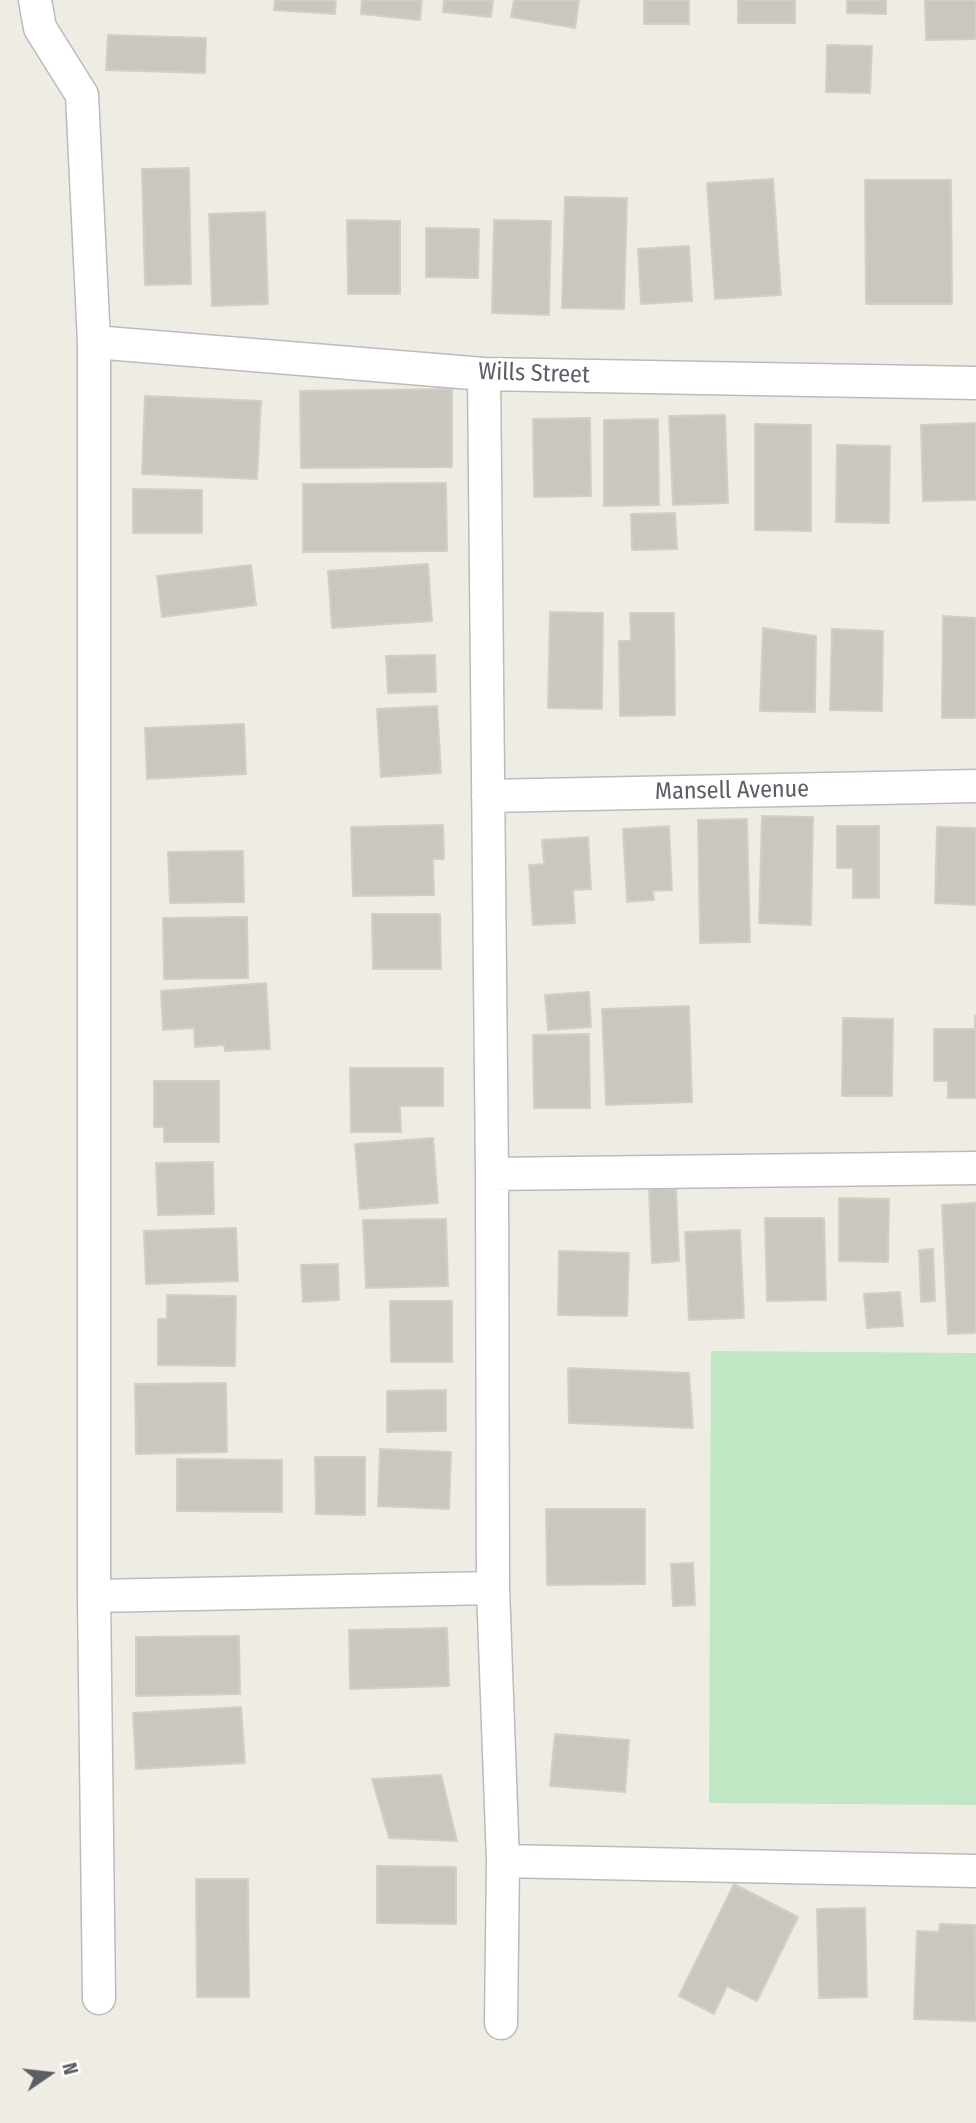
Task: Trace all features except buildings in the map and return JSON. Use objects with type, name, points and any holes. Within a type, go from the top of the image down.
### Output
[{"type":"street","points":[[35,0],[40,28],[82,95],[94,342],[94,1596],[99,1998]]},
{"type":"street","name":"Wills Street","points":[[94,342],[484,374],[976,383]]},
{"type":"street","points":[[484,374],[493,1588],[503,1861],[501,2023]]},
{"type":"street","name":"Mansell Avenue","points":[[488,796],[976,786]]},
{"type":"street","points":[[492,1174],[976,1168]]},
{"type":"street","points":[[94,1596],[493,1588]]},
{"type":"street","points":[[503,1861],[976,1871]]},
{"type":"green space","points":[[711,1351],[976,1353],[976,1805],[709,1803]]}]
